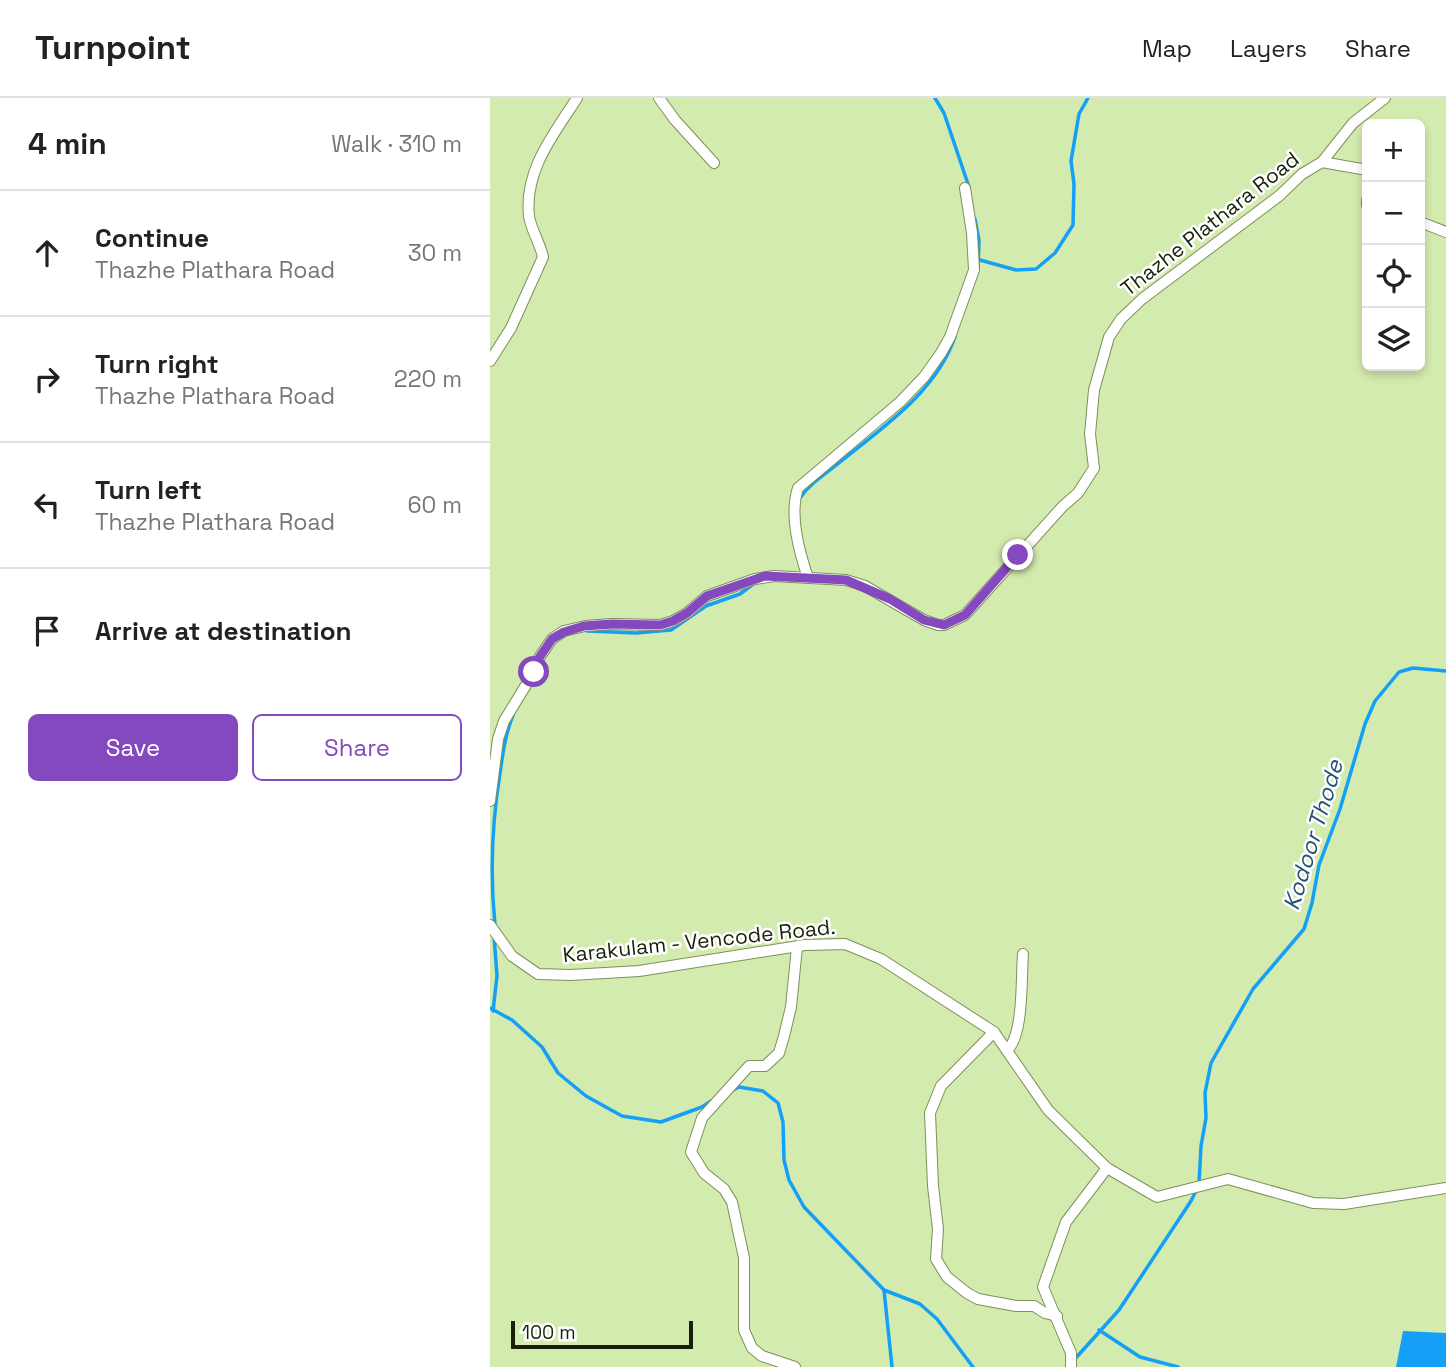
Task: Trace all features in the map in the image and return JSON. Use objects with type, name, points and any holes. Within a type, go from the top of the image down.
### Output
[{"type":"street","points":[[490,361],[511,328],[542,257],[529,218],[531,185],[540,155],[577,98]]},
{"type":"street","points":[[659,98],[714,163]]},
{"type":"street","name":"Thazhe Plathara Road","points":[[490,801],[498,738],[504,721],[534,672],[539,658],[556,635],[584,626],[660,625],[687,613],[707,596],[755,579],[774,576],[846,580],[865,586],[924,620],[938,625],[965,615],[1063,506],[1079,493],[1090,476],[1094,468],[1090,434],[1094,390],[1109,337],[1121,319],[1142,299],[1279,196],[1302,174],[1322,162],[1353,123],[1385,98]]},
{"type":"street","points":[[1322,162],[1362,169]]},
{"type":"street","points":[[808,578],[793,502],[799,488],[900,402],[924,377],[950,337],[974,270],[965,188]]},
{"type":"street","points":[[1425,224],[1446,232]]},
{"type":"street","points":[[490,920],[493,929]]},
{"type":"street","name":"Karakulam - Vencode Road.","points":[[493,929],[512,956],[538,974],[639,971],[797,947],[845,944],[881,959],[994,1032],[1048,1110],[1107,1168],[1157,1198],[1228,1179],[1313,1203],[1344,1204],[1446,1188]]},
{"type":"street","points":[[795,1367],[762,1356],[752,1348],[744,1330],[744,1258],[732,1202],[724,1189],[704,1172],[691,1152],[702,1118],[733,1083],[749,1066],[765,1066],[779,1053],[791,1007],[797,947]]},
{"type":"street","points":[[1007,1051],[1014,1045],[1018,1024],[1023,954]]},
{"type":"street","points":[[994,1032],[942,1086],[930,1114],[938,1229],[936,1259],[947,1277],[978,1299],[1016,1306],[1034,1306],[1045,1314],[1057,1316]]},
{"type":"street","points":[[1071,1367],[1071,1353],[1043,1287],[1066,1222],[1107,1168]]},
{"type":"water","points":[[1403,1331],[1446,1333],[1446,1367],[1396,1367]]},
{"type":"waterway","points":[[935,98],[944,113],[969,187]]},
{"type":"waterway","points":[[980,260],[1016,270],[1036,269],[1055,253],[1073,225],[1074,184],[1071,161],[1079,114],[1088,98]]},
{"type":"waterway","points":[[975,219],[979,240],[978,270]]},
{"type":"waterway","points":[[800,498],[813,483],[890,422],[922,391],[935,375],[955,337]]},
{"type":"waterway","points":[[587,631],[636,633],[671,630],[706,606],[740,594],[752,585]]},
{"type":"waterway","name":"Kodoor Thode","points":[[1199,1183],[1206,1118],[1205,1093],[1211,1063],[1253,989],[1304,929],[1319,865],[1375,701],[1399,672],[1413,668],[1446,671]]},
{"type":"waterway","points":[[495,925],[492,869],[495,811],[505,744],[513,715]]},
{"type":"waterway","points":[[493,1011],[497,976],[494,936]]},
{"type":"waterway","name":"Kodoor Thode","points":[[490,1008],[512,1020],[542,1047],[558,1073],[586,1096],[622,1116],[661,1122],[711,1101]]},
{"type":"waterway","name":"Kodoor Thode","points":[[733,1090],[739,1087],[763,1091],[778,1103],[783,1122],[784,1160],[789,1180],[804,1207],[884,1290],[920,1304],[937,1319],[973,1367]]},
{"type":"waterway","name":"Kodoor Thode","points":[[1074,1360],[1119,1310],[1196,1191]]},
{"type":"waterway","points":[[884,1290],[892,1367]]},
{"type":"waterway","points":[[1099,1330],[1140,1357],[1178,1367]]},
{"type":"route","points":[[534,672],[539,658],[556,635],[584,626],[660,625],[687,613],[707,596],[765,576],[846,580],[865,586],[924,620],[944,625],[965,615],[1018,555]]}]
